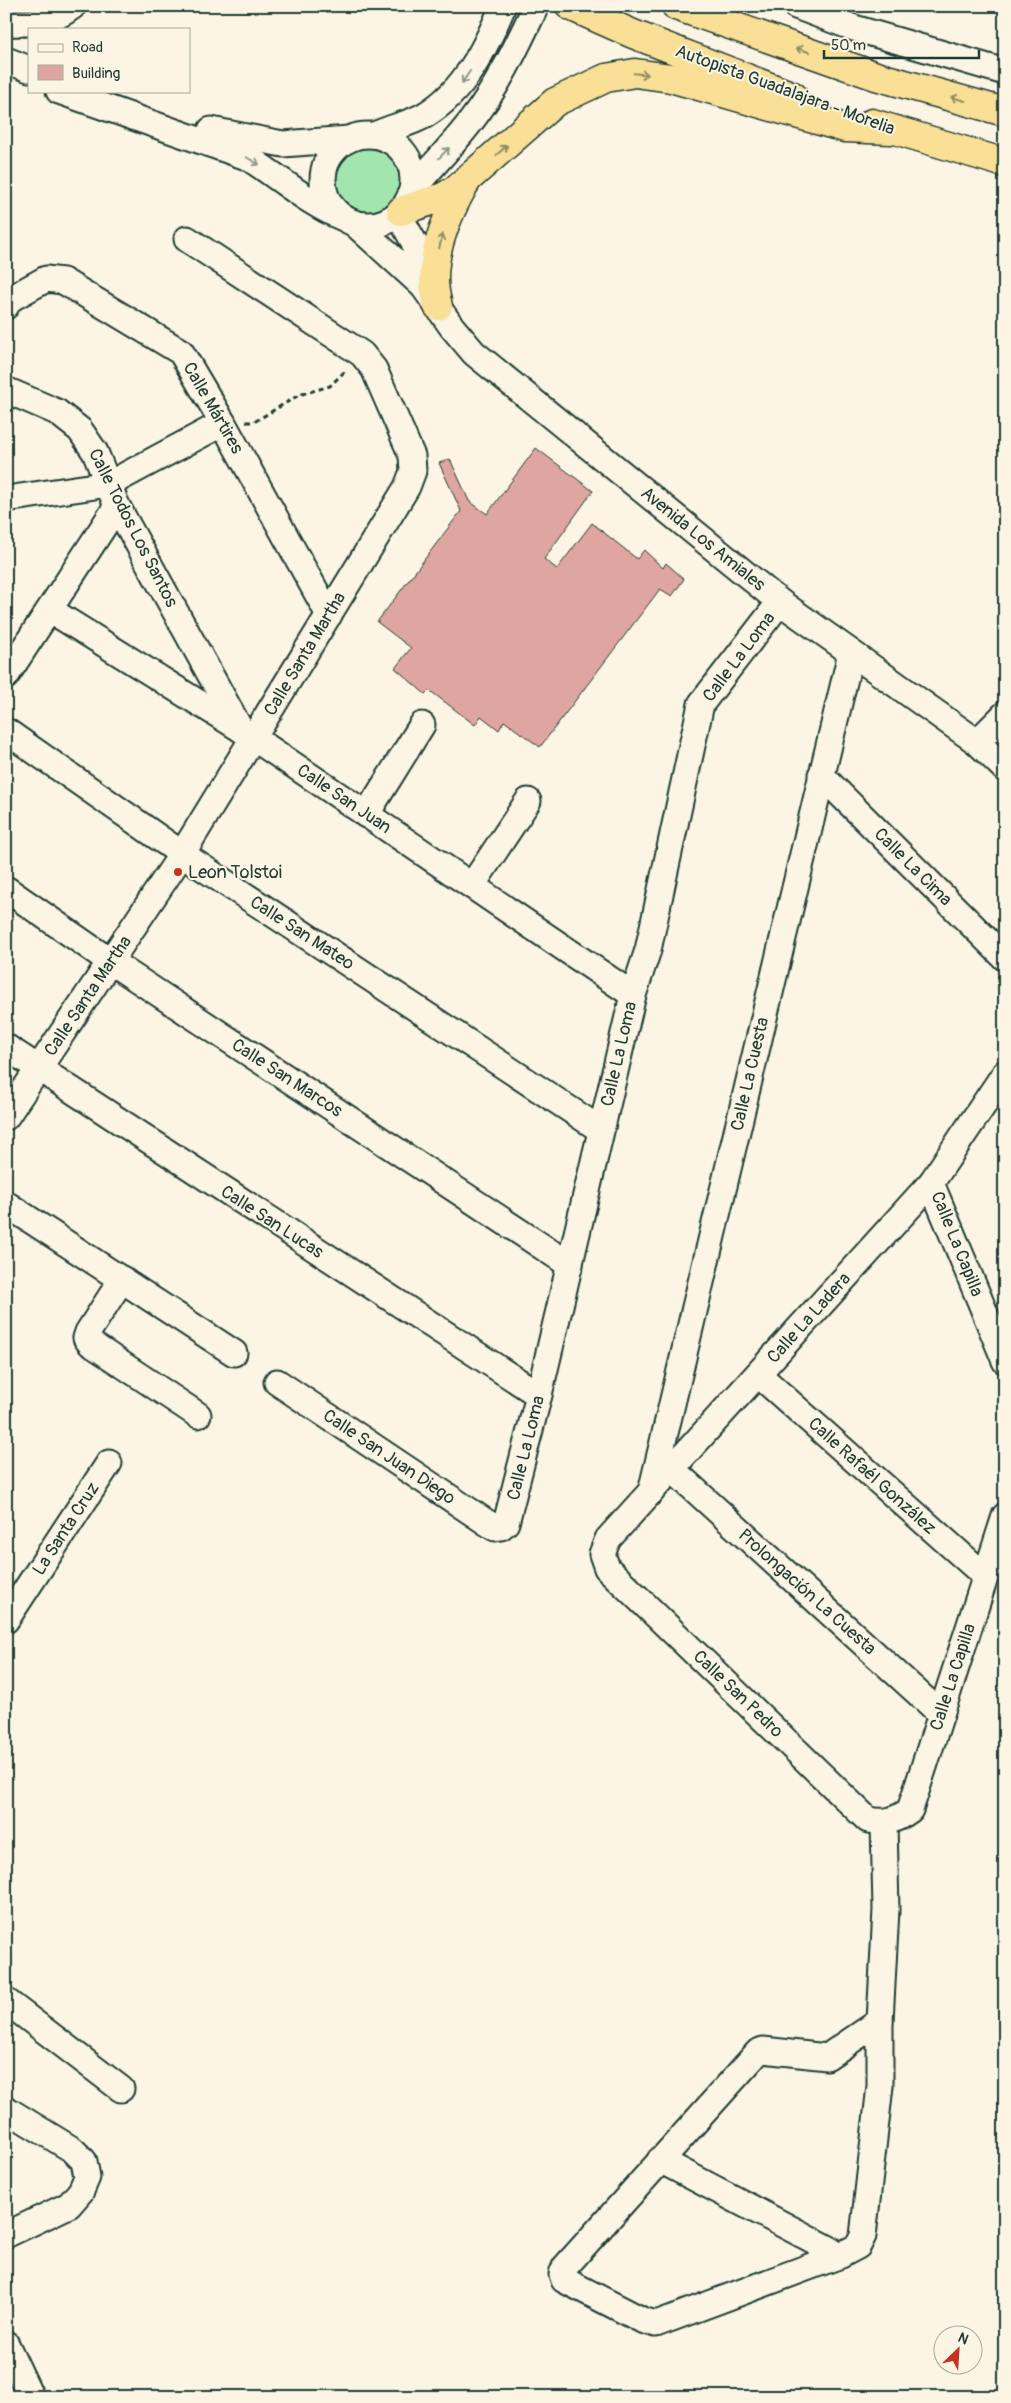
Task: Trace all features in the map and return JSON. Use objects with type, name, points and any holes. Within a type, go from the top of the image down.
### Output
[{"type":"highway","name":"Autopista Guadalajara - Morelia","points":[[570,6],[758,84],[890,130],[1005,163]]},
{"type":"highway","points":[[676,6],[876,76],[1005,112]]},
{"type":"highway","points":[[404,205],[443,197],[466,182],[555,102],[606,78],[635,73],[671,78],[844,128],[890,130]]},
{"type":"highway","points":[[430,296],[437,257],[448,216],[466,182]]},
{"type":"street","points":[[6,23],[36,24],[64,13],[73,6]]},
{"type":"street","points":[[375,135],[424,116],[452,95],[463,81],[491,35],[503,6]]},
{"type":"street","points":[[62,92],[247,157],[275,175],[305,199],[348,220],[370,225],[385,222],[404,205],[473,120],[504,72],[536,6]]},
{"type":"street","points":[[796,6],[854,28],[1005,72]]},
{"type":"street","points":[[829,6],[1005,61]]},
{"type":"street","points":[[6,60],[28,69]]},
{"type":"street","points":[[6,73],[28,81]]},
{"type":"street","points":[[97,92],[190,124],[261,141],[305,144],[362,135],[375,135],[389,140],[405,155],[413,175],[404,205]]},
{"type":"street","points":[[348,220],[331,207],[325,195],[322,182],[324,168],[329,156],[338,146],[350,138]]},
{"type":"street","name":"Avenida Los Amiales","points":[[404,205],[430,296]]},
{"type":"street","name":"Avenida Los Amiales","points":[[348,220],[430,296],[452,327],[474,353],[780,602],[976,742],[1005,769]]},
{"type":"street","name":"Calle Santa Martha","points":[[6,1117],[182,854],[247,733],[329,615],[407,487],[412,471],[412,456],[374,369],[362,354],[187,239]]},
{"type":"street","name":"Calle Mártires","points":[[6,306],[10,300],[46,279],[64,281],[181,352],[223,423],[329,615]]},
{"type":"street","name":"Calle Todos Los Santos","points":[[6,390],[57,412],[80,430],[95,452],[113,495],[247,733]]},
{"type":"street","points":[[6,676],[50,610],[113,495],[223,423]]},
{"type":"street","points":[[6,499],[113,495]]},
{"type":"street","name":"Calle La Loma","points":[[501,1527],[506,1523],[539,1395],[633,995],[648,950],[701,704],[780,602]]},
{"type":"street","name":"Calle San Juan","points":[[50,610],[247,733],[366,815],[473,884],[633,995]]},
{"type":"street","name":"Calle La Cuesta","points":[[651,1494],[850,653]]},
{"type":"street","points":[[976,742],[1005,714]]},
{"type":"street","points":[[366,815],[422,725]]},
{"type":"street","name":"Calle San Mateo","points":[[6,731],[182,854],[601,1130]]},
{"type":"street","name":"Calle La Cima","points":[[821,775],[1005,958]]},
{"type":"street","points":[[473,884],[528,801]]},
{"type":"street","name":"Calle San Marcos","points":[[6,889],[111,962],[570,1264]]},
{"type":"street","name":"Calle San Lucas","points":[[6,1047],[539,1395]]},
{"type":"street","name":"Calle La Ladera","points":[[602,1554],[608,1539],[673,1470],[931,1183],[1005,1073]]},
{"type":"street","name":"Calle La Capilla","points":[[931,1183],[1005,1361]]},
{"type":"street","points":[[6,1204],[234,1354]]},
{"type":"street","points":[[122,1279],[86,1338],[90,1343],[198,1415]]},
{"type":"street","name":"Calle Rafaél González","points":[[759,1375],[985,1576]]},
{"type":"street","name":"Calle San Juan Diego","points":[[277,1382],[494,1528],[501,1527]]},
{"type":"street","name":"La Santa Cruz","points":[[6,1620],[109,1463]]},
{"type":"street","name":"Prolongación La Cuesta","points":[[673,1470],[941,1714]]},
{"type":"street","name":"Calle La Capilla","points":[[884,1823],[898,1818],[910,1810],[1005,1516]]},
{"type":"street","name":"Calle San Pedro","points":[[602,1554],[607,1568],[868,1820],[884,1823]]},
{"type":"street","points":[[880,2021],[827,2057],[763,2050],[758,2052],[565,2267],[562,2274],[564,2280],[642,2320],[656,2324],[841,2255],[858,2246],[863,2236],[880,2086],[880,2021],[886,1910],[884,1823]]},
{"type":"street","points":[[6,2001],[121,2089]]},
{"type":"street","points":[[6,2109],[73,2150],[84,2160],[87,2177],[81,2191],[70,2205],[6,2234]]},
{"type":"street","points":[[660,2160],[841,2255]]},
{"type":"street","points":[[6,2344],[31,2397]]},
{"type":"path","points":[[223,423],[254,422],[299,395],[330,386],[362,354]]},
{"type":"green space","points":[[373,145],[385,151],[394,160],[400,172],[398,192],[390,203],[373,213],[359,213],[342,203],[334,192],[332,172],[342,155],[353,147]]},
{"type":"building","points":[[536,448],[593,491],[544,559],[557,569],[592,523],[637,559],[644,550],[663,568],[666,563],[684,579],[672,596],[660,589],[540,747],[504,721],[499,730],[481,716],[475,725],[429,690],[425,694],[395,668],[411,648],[377,622],[461,511],[439,463],[450,459],[469,501],[487,514]]},
{"type":"place","name":"Leon Tolstoi","points":[[178,872]]}]
